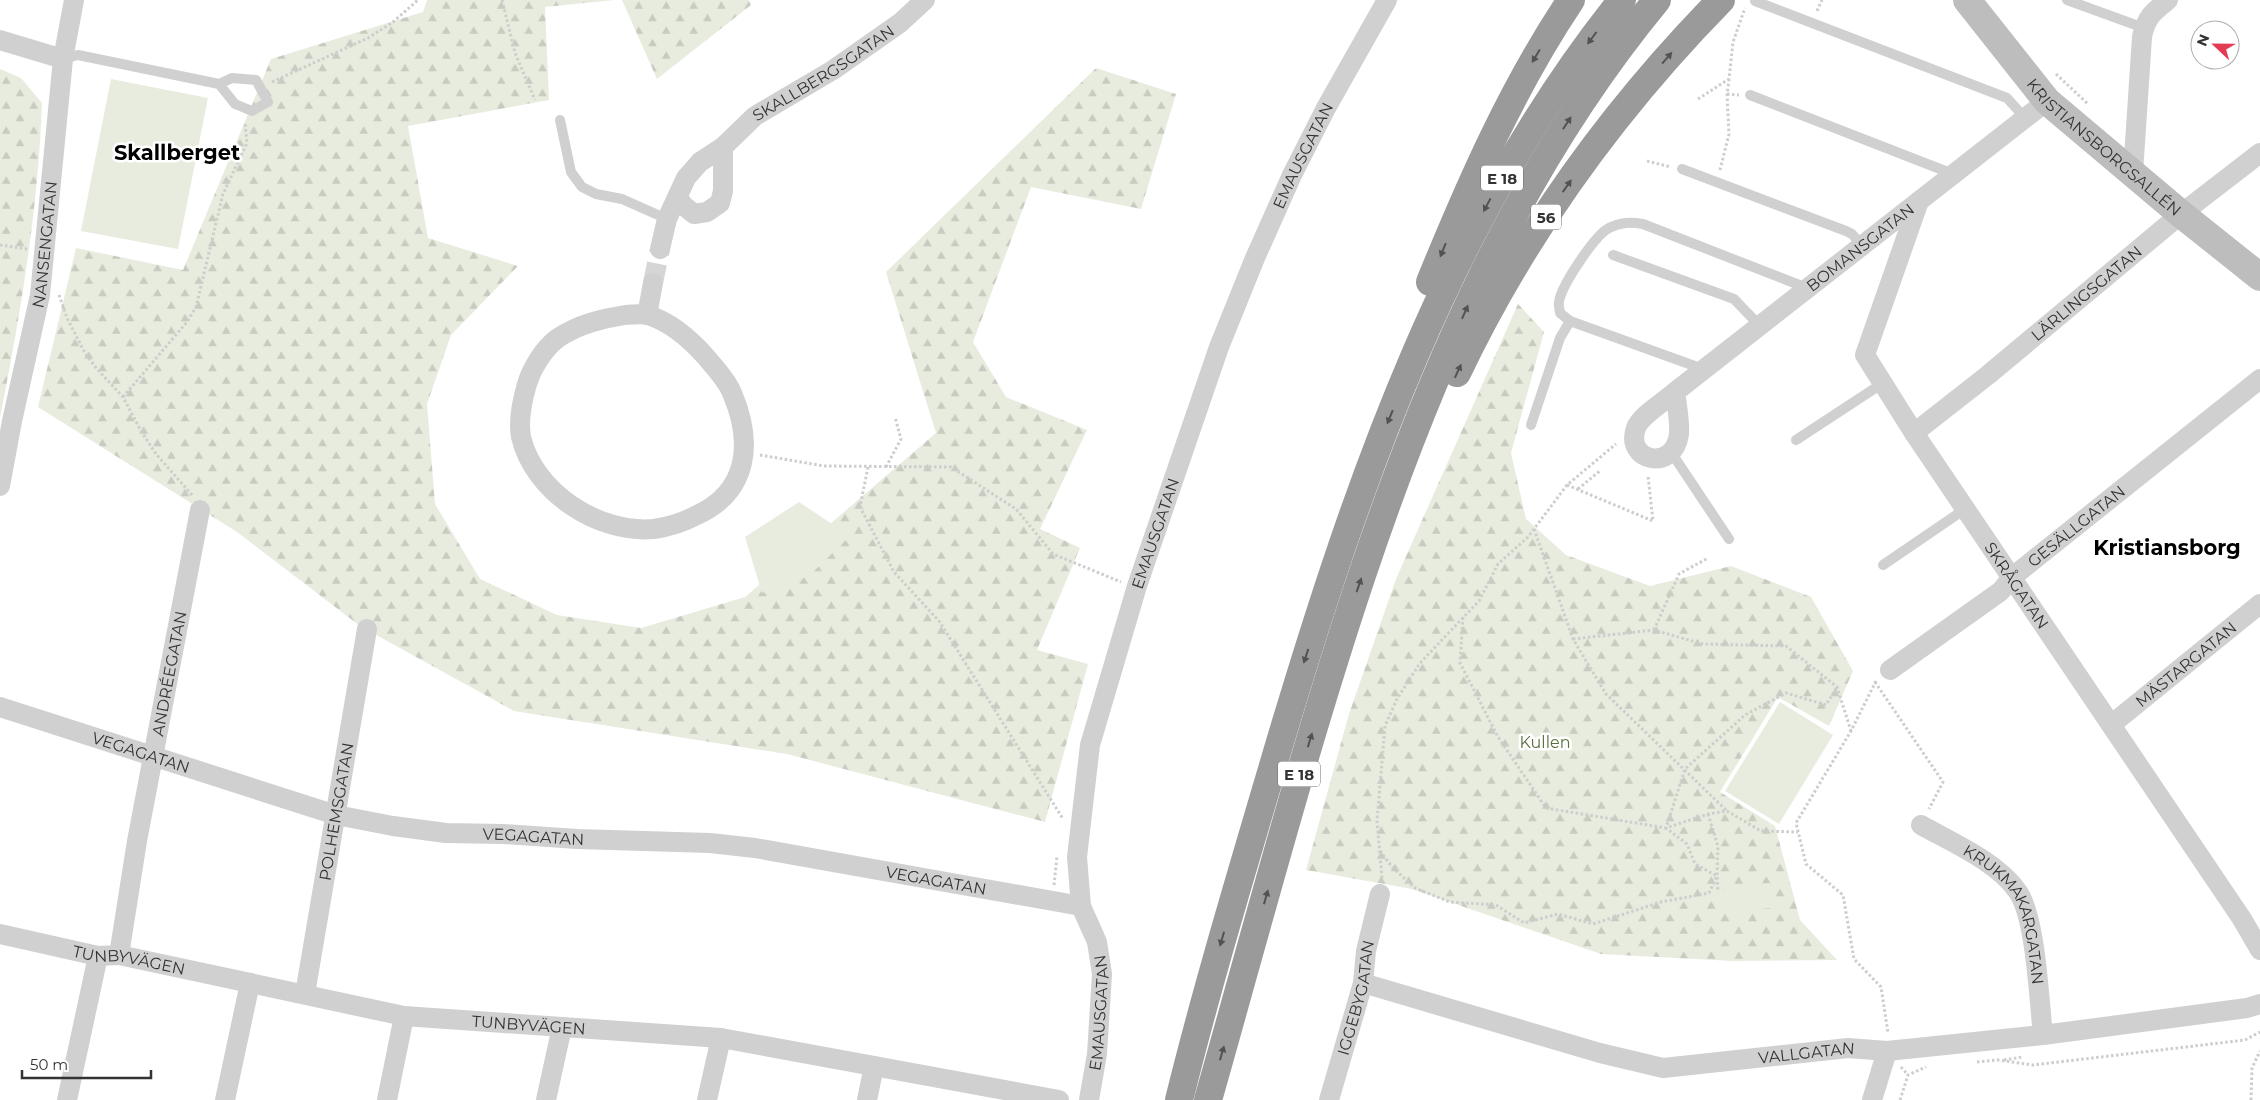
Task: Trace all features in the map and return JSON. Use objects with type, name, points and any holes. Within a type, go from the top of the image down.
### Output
[{"type":"highway","points":[[1408,372],[1401,352],[1453,226],[1513,95],[1571,0]]},
{"type":"highway","name":"E 18","points":[[1180,1100],[1202,1007],[1304,660],[1351,520],[1408,372],[1451,276],[1514,158],[1579,57],[1622,0]]},
{"type":"highway","name":"E 18","points":[[1208,1100],[1298,780],[1330,675],[1376,534],[1405,453],[1435,378],[1478,282],[1532,178],[1583,99],[1657,0]]},
{"type":"highway","name":"56","points":[[1405,453],[1426,441],[1471,344],[1504,281],[1552,207],[1633,98],[1680,43],[1721,0]]},
{"type":"street","name":"NANSENGATAN","points":[[0,486],[12,421],[40,295],[64,60],[74,0]]},
{"type":"street","name":"SKALLBERGSGATAN","points":[[660,249],[667,219],[686,178],[695,167],[723,147],[754,116],[833,70],[900,23],[925,0]]},
{"type":"street","name":"EMAUSGATAN","points":[[1089,1100],[1097,1054],[1102,974],[1097,942],[1081,906],[1077,857],[1090,745],[1137,586],[1178,460],[1218,347],[1292,175],[1326,108],[1386,0]]},
{"type":"street","name":"KRISTIANSBORGSALLÉN","points":[[1966,0],[2047,101],[2181,214],[2260,277]]},
{"type":"street","points":[[2133,173],[2144,23],[2152,13],[2168,0]]},
{"type":"street","points":[[0,40],[64,60]]},
{"type":"street","name":"BOMANSGATAN","points":[[1636,427],[1642,419],[1759,325],[2047,101]]},
{"type":"street","points":[[678,197],[683,205],[694,214],[707,212],[720,203],[723,191],[723,147]]},
{"type":"street","name":"LÄRLINGSGATAN","points":[[1914,433],[1988,375],[2181,214],[2260,153]]},
{"type":"street","name":"SKRÅGATAN","points":[[1919,201],[1866,355],[1914,433],[2112,724],[2251,917],[2260,950]]},
{"type":"street","points":[[647,315],[654,283]]},
{"type":"street","points":[[625,315],[647,315],[692,341],[718,372],[732,392],[744,437],[742,467],[734,484],[722,499],[707,511],[686,521],[654,529],[633,528],[608,523],[586,514],[554,493],[532,464],[521,436],[520,414],[531,372],[556,339],[582,325],[625,315]]},
{"type":"street","name":"GESÄLLGATAN","points":[[1882,676],[2001,591],[2012,578],[2260,379]]},
{"type":"street","points":[[1636,427],[1634,438],[1636,446],[1646,458],[1656,460],[1663,458],[1671,452],[1679,435],[1675,392]]},
{"type":"street","name":"ANDRÉEGATAN","points":[[119,955],[137,840],[200,510]]},
{"type":"street","name":"MÄSTARGATAN","points":[[2112,724],[2260,604]]},
{"type":"street","name":"POLHEMSGATAN","points":[[305,994],[367,629]]},
{"type":"street","name":"VEGAGATAN","points":[[0,708],[336,815],[393,826],[446,833],[710,843],[755,848],[1081,906]]},
{"type":"street","name":"KRUKMAKARGATAN","points":[[1921,825],[1998,871],[2019,892],[2029,920],[2042,1035]]},
{"type":"street","name":"IGGEBYGATAN","points":[[1329,1100],[1363,983],[1366,951],[1380,894]]},
{"type":"street","name":"TUNBYVÄGEN","points":[[0,934],[98,956],[119,955],[404,1016],[721,1038],[1029,1097],[1059,1100]]},
{"type":"street","points":[[67,1100],[98,956]]},
{"type":"street","points":[[225,1100],[250,983]]},
{"type":"street","name":"VALLGATAN","points":[[1363,983],[1600,1053],[1663,1068],[1887,1042],[2042,1035],[2247,1008],[2260,1004]]},
{"type":"street","points":[[387,1100],[404,1016]]},
{"type":"street","points":[[546,1100],[562,1028]]},
{"type":"street","points":[[707,1100],[721,1038]]},
{"type":"street","points":[[1872,1100],[1887,1042]]},
{"type":"street","points":[[867,1100],[874,1066]]},
{"type":"lane","points":[[2067,0],[2144,28]]},
{"type":"lane","points":[[1755,1],[2007,98],[2025,118]]},
{"type":"lane","points":[[64,60],[78,55],[219,84],[232,78],[256,80],[268,102],[252,111],[236,104],[219,84]]},
{"type":"lane","points":[[1750,95],[1953,174]]},
{"type":"lane","points":[[560,120],[571,172],[582,186],[596,194],[622,199],[667,219]]},
{"type":"lane","points":[[1682,169],[1846,231],[1852,234],[1862,246]]},
{"type":"lane","points":[[1703,370],[1570,321],[1560,313],[1559,301],[1569,279],[1593,240],[1607,228],[1625,222],[1643,224],[1807,288]]},
{"type":"lane","points":[[1613,255],[1734,299],[1759,325]]},
{"type":"lane","points":[[1531,425],[1560,338],[1570,321]]},
{"type":"lane","points":[[1796,440],[1883,383]]},
{"type":"lane","points":[[1671,452],[1729,539]]},
{"type":"lane","points":[[1884,565],[1965,509]]},
{"type":"path","points":[[260,87],[368,38],[394,22],[418,0]]},
{"type":"path","points":[[502,0],[515,53],[535,100]]},
{"type":"path","points":[[1716,182],[1729,134],[1727,94],[1733,42],[1746,4],[1755,1]]},
{"type":"path","points":[[2052,71],[2095,110]]},
{"type":"path","points":[[1698,99],[1729,80]]},
{"type":"path","points":[[123,397],[187,322],[196,307],[223,194],[247,143],[243,107]]},
{"type":"path","points":[[1647,161],[1682,169]]},
{"type":"path","points":[[0,245],[45,251]]},
{"type":"path","points":[[58,291],[67,318],[86,353],[123,397],[156,454],[192,494],[200,510]]},
{"type":"path","points":[[886,467],[901,439],[895,417]]},
{"type":"path","points":[[1380,894],[1382,878],[1377,821],[1385,726],[1397,699],[1420,663],[1479,601],[1498,564],[1534,528],[1567,485],[1636,427]]},
{"type":"path","points":[[744,452],[824,466],[951,467],[1016,509],[1053,554],[1126,584]]},
{"type":"path","points":[[1567,485],[1653,521],[1646,458]]},
{"type":"path","points":[[868,467],[860,506],[894,572],[938,621],[1062,819]]},
{"type":"path","points":[[1578,489],[1601,470]]},
{"type":"path","points":[[1534,528],[1573,639],[1606,694],[1727,811],[1762,831],[1798,832]]},
{"type":"path","points":[[1654,630],[1679,574],[1708,558]]},
{"type":"path","points":[[1463,617],[1460,663],[1498,737],[1546,808],[1666,828],[1708,814],[1727,811]]},
{"type":"path","points":[[1573,639],[1654,630],[1703,644],[1786,646],[1837,687],[1851,731]]},
{"type":"path","points":[[1882,676],[1796,823],[1806,864],[1843,895],[1854,959],[1881,987],[1887,1042]]},
{"type":"path","points":[[1882,676],[1943,782],[1921,825]]},
{"type":"path","points":[[1666,828],[1685,769],[1745,715],[1786,693],[1826,706],[1837,687]]},
{"type":"path","points":[[1708,814],[1718,846],[1718,892]]},
{"type":"path","points":[[1666,828],[1686,844],[1694,864],[1717,876]]},
{"type":"path","points":[[1380,850],[1392,867],[1414,888],[1450,902],[1496,905],[1524,923],[1558,914],[1593,924],[1660,902],[1709,893],[1717,876]]},
{"type":"path","points":[[1968,1063],[1998,1060],[2033,1065],[2245,1040],[2260,1032]]},
{"type":"path","points":[[2252,1100],[2252,1068],[2260,1051]]},
{"type":"path","points":[[1900,1100],[1908,1076],[1929,1066]]},
{"type":"green space","points":[[427,0],[614,0],[545,7],[549,100],[408,126],[428,238],[518,266],[451,335],[427,404],[435,504],[480,579],[557,615],[641,628],[745,597],[936,433],[886,272],[1096,68],[1176,94],[1141,209],[1031,187],[973,342],[1006,397],[1087,430],[1040,529],[1080,548],[1037,650],[1088,664],[1045,822],[787,754],[514,711],[360,626],[237,532],[38,407],[76,248],[183,270],[271,59],[423,12]]},
{"type":"green space","points":[[622,0],[749,0],[751,5],[657,79]]},
{"type":"green space","points":[[0,69],[21,78],[42,103],[37,182],[27,261],[0,417]]},
{"type":"green space","points":[[111,79],[208,98],[178,249],[81,231]]},
{"type":"green space","name":"Kullen","points":[[1518,304],[1544,332],[1511,453],[1526,519],[1566,555],[1650,586],[1731,566],[1811,597],[1853,671],[1829,726],[1778,697],[1720,792],[1775,826],[1800,920],[1837,960],[1733,961],[1601,954],[1412,889],[1306,870],[1349,714],[1396,579]]},
{"type":"green space","points":[[799,502],[850,536],[809,576],[762,593],[745,537]]},
{"type":"green space","points":[[1780,702],[1833,735],[1779,824],[1725,791]]},
{"type":"green space","points":[[1770,883],[1772,908],[1719,911],[1718,892],[1739,885]]},
{"type":"tunnel","points":[[653,283],[660,249]]},
{"type":"district","name":"Skallberget","points":[[177,152]]},
{"type":"district","name":"Kristiansborg","points":[[2167,547]]}]
